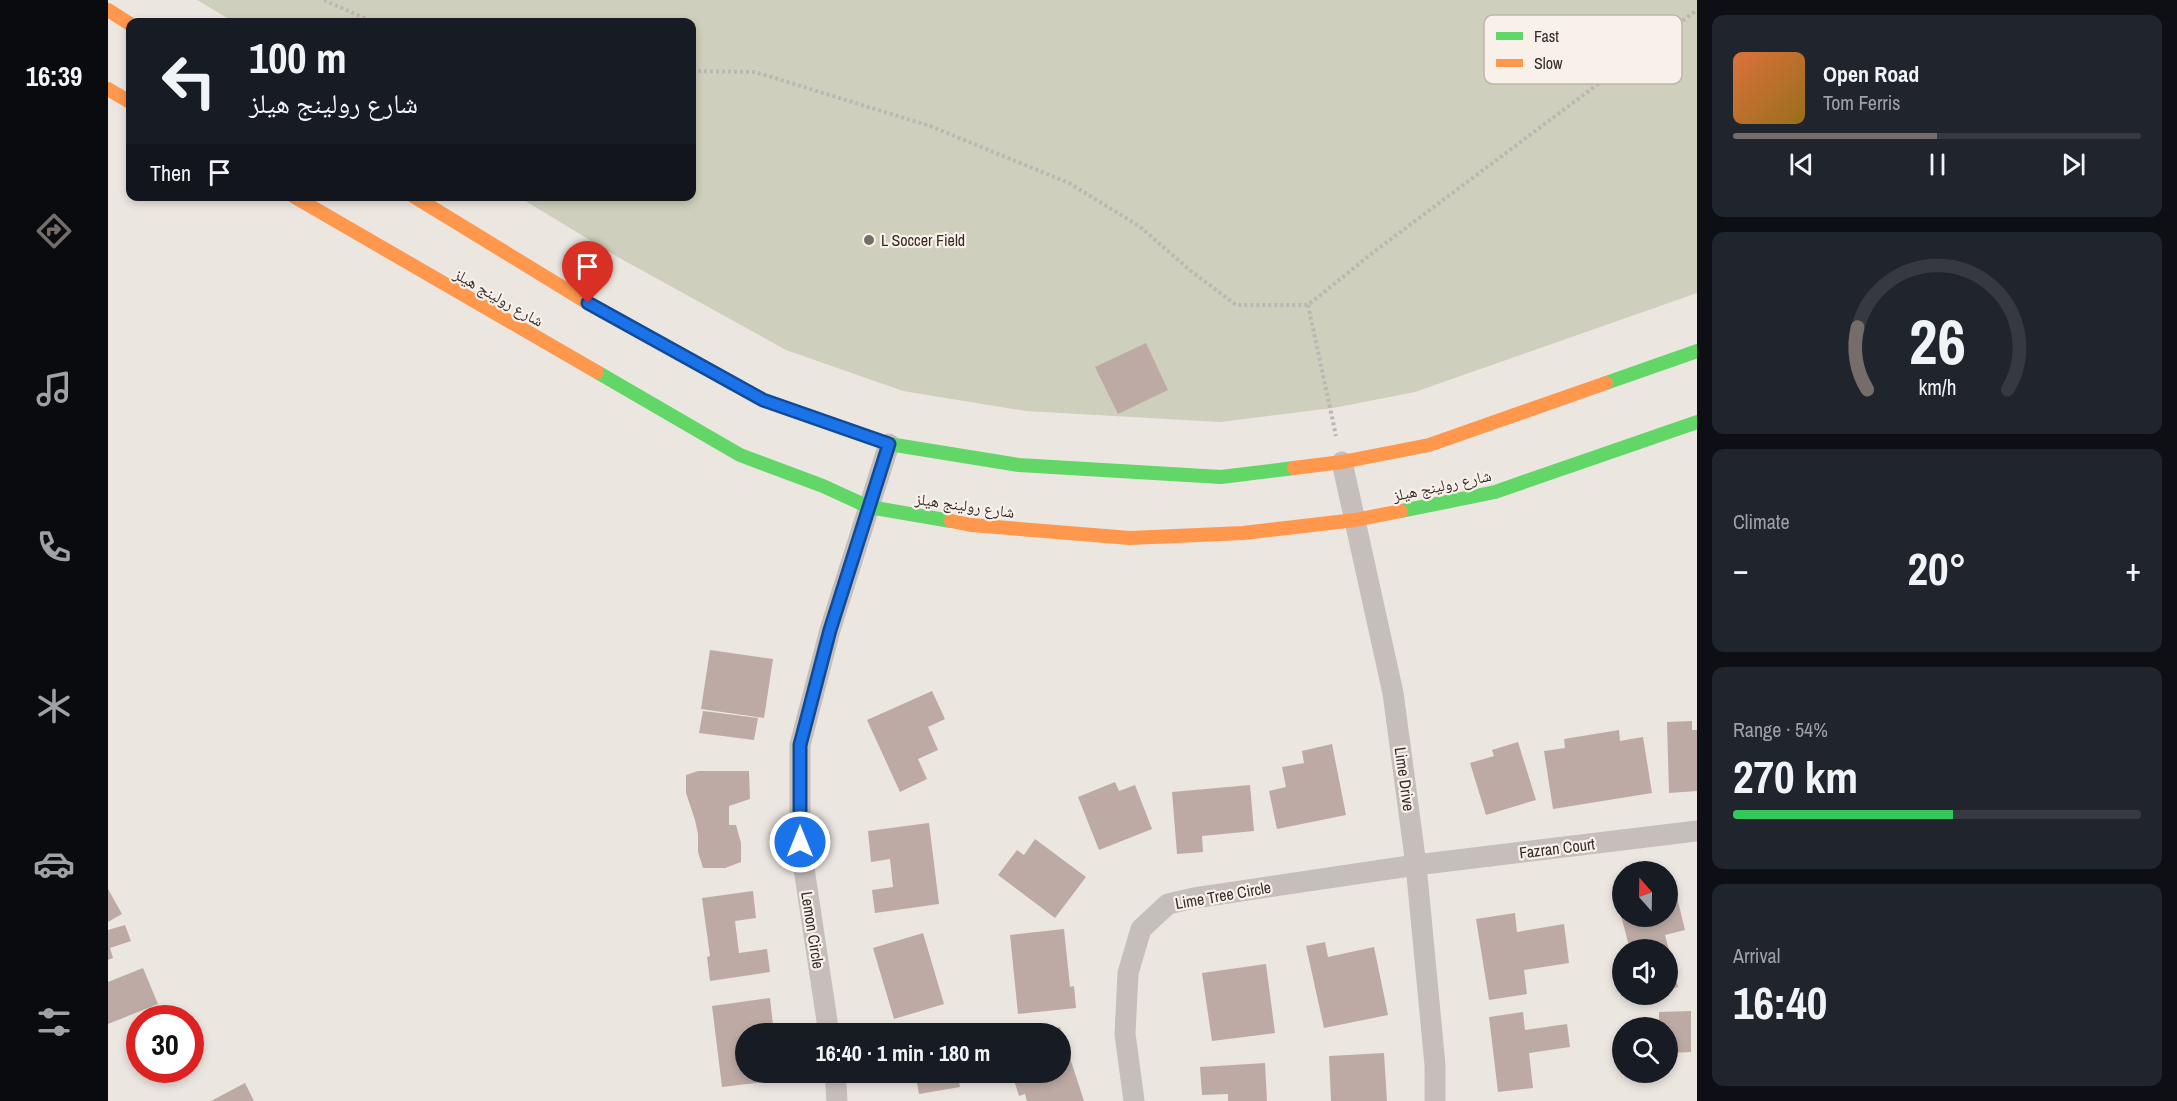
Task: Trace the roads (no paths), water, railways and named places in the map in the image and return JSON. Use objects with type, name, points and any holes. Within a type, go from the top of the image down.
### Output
[{"type":"main road","points":[[108,89],[126,100]]},
{"type":"main road","name":"شارع رولينج هيلز","points":[[302,201],[740,455],[823,486],[869,507],[971,525],[1130,538],[1243,533],[1354,520],[1495,492],[1697,422]]},
{"type":"main road","points":[[421,201],[588,303],[763,400],[889,444],[1019,465],[1221,477],[1342,462],[1429,445],[1697,351]]},
{"type":"street","name":"Lemon Circle","points":[[828,1023],[800,842],[800,745],[830,630],[889,444]]},
{"type":"street","name":"Lime Drive","points":[[1342,462],[1394,693],[1416,865],[1435,1065],[1435,1101]]},
{"type":"street","name":"Fazran Court","points":[[1416,865],[1697,831]]},
{"type":"street","name":"Lime Tree Circle","points":[[1134,1101],[1125,1034],[1128,973],[1141,929],[1168,904],[1194,898],[1416,865]]},
{"type":"street","points":[[836,1083],[837,1101]]},
{"type":"place","name":"L Soccer Field","points":[[869,240]]}]
